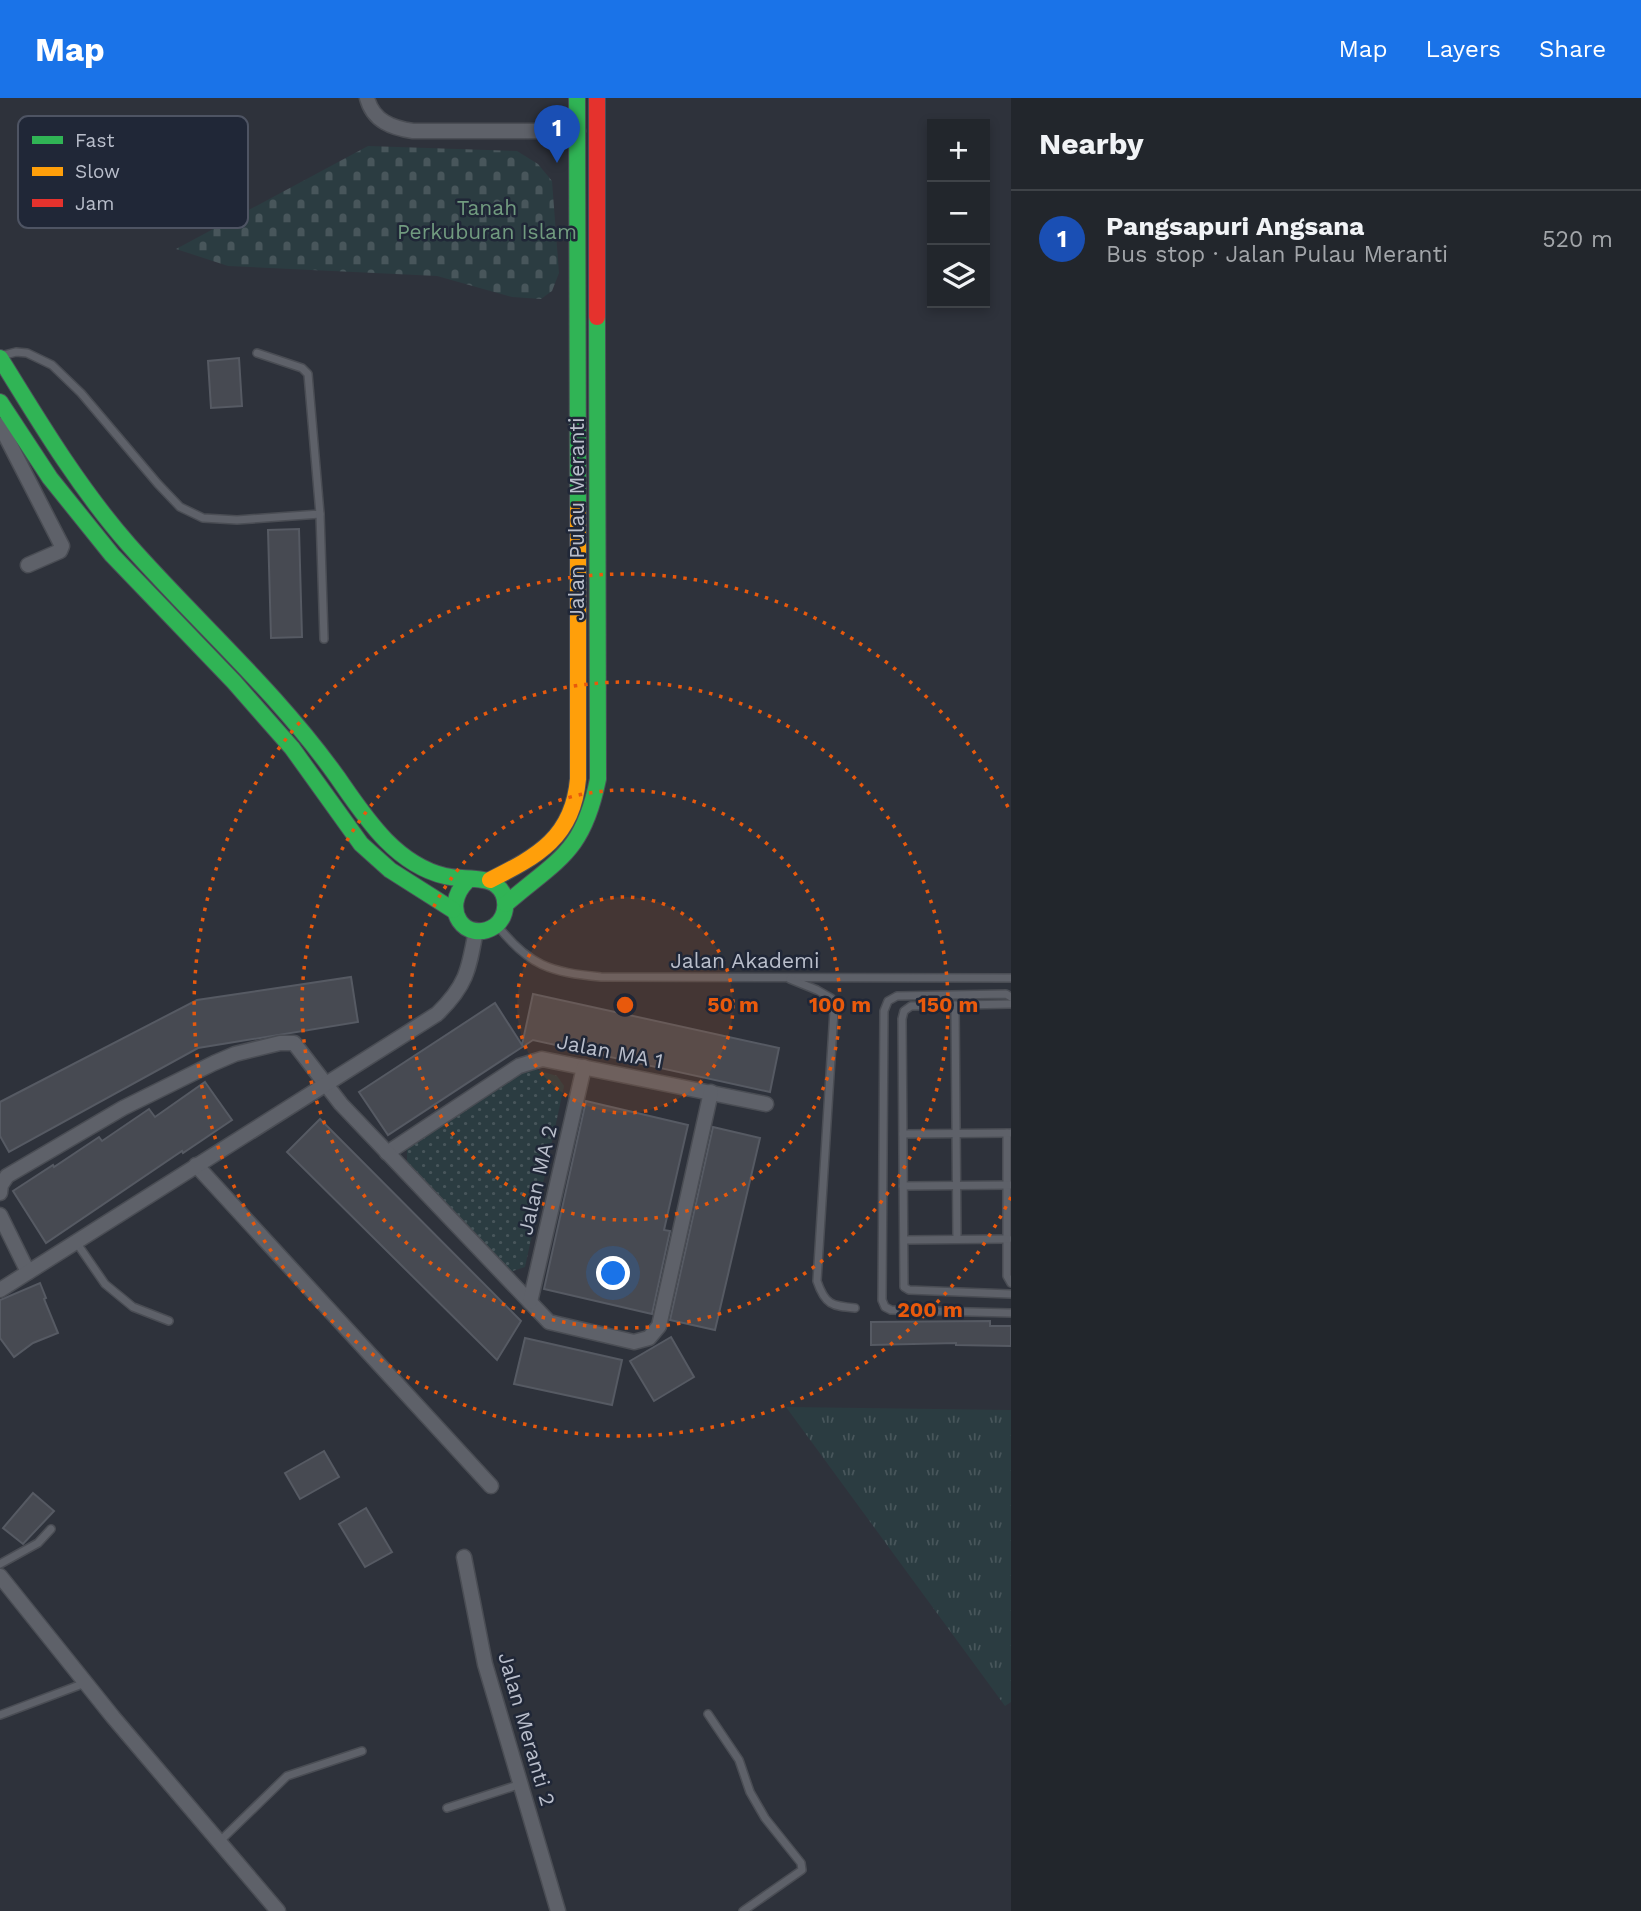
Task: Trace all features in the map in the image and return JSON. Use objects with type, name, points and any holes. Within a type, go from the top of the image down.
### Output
[{"type":"main road","name":"Jalan Pulau Meranti","points":[[490,880],[525,863],[560,831],[576,802],[577,98]]},
{"type":"main road","name":"Jalan Pulau Meranti","points":[[506,904],[564,857],[583,829],[593,803],[598,779],[597,98]]},
{"type":"main road","points":[[0,358],[69,470],[128,545],[307,733],[376,830],[405,856],[430,872],[467,881],[482,878],[490,880],[502,889],[506,904],[502,918],[491,928],[476,930],[461,924],[453,909],[457,890],[467,881]]},
{"type":"main road","points":[[0,402],[50,478],[111,555],[234,682],[292,748],[361,844],[390,870],[453,909]]},
{"type":"street","points":[[367,98],[379,119],[391,127],[413,131],[578,131]]},
{"type":"street","points":[[0,425],[62,545],[60,551],[28,565]]},
{"type":"street","points":[[0,1290],[437,1014],[463,985],[476,930]]},
{"type":"street","points":[[0,1193],[1,1185],[7,1176],[123,1108],[235,1054],[280,1043],[294,1043],[326,1086],[387,1153],[549,1322],[634,1342],[649,1338],[659,1326],[711,1092]]},
{"type":"street","name":"Jalan MA 1","points":[[387,1153],[519,1066],[542,1059],[766,1104]]},
{"type":"street","name":"Jalan MA 2","points":[[530,1302],[584,1067]]},
{"type":"street","points":[[196,1166],[491,1486]]},
{"type":"street","points":[[0,1215],[28,1272]]},
{"type":"street","name":"Jalan Meranti 2","points":[[464,1557],[485,1664],[558,1911]]},
{"type":"street","points":[[0,1576],[86,1683],[278,1911]]},
{"type":"lane","points":[[0,358],[16,352],[27,353],[52,365],[81,393],[180,507],[203,518],[237,520],[320,514]]},
{"type":"lane","points":[[257,353],[302,368],[308,374],[320,514],[324,639]]},
{"type":"lane","name":"Jalan Akademi","points":[[497,924],[526,957],[572,974],[601,977],[1011,978]]},
{"type":"lane","points":[[786,978],[831,998],[834,1011],[817,1282],[822,1296],[834,1306],[855,1308]]},
{"type":"lane","points":[[1011,997],[1006,994],[897,996],[888,1001],[884,1011],[882,1300],[885,1307],[891,1310],[1011,1313]]},
{"type":"lane","points":[[1011,1004],[911,1006],[904,1011],[902,1019],[904,1287],[909,1290],[1011,1293],[1011,1304]]},
{"type":"lane","points":[[955,1005],[957,1239]]},
{"type":"lane","points":[[903,1135],[1009,1133],[1007,1276],[1011,1283]]},
{"type":"lane","points":[[903,1186],[1009,1185]]},
{"type":"lane","points":[[904,1240],[1008,1239]]},
{"type":"lane","points":[[76,1242],[105,1284],[133,1307],[169,1321]]},
{"type":"lane","points":[[0,1564],[38,1543],[51,1529]]},
{"type":"lane","points":[[0,1715],[86,1683]]},
{"type":"lane","points":[[708,1714],[739,1760],[750,1792],[765,1818],[801,1863],[802,1870],[743,1911]]},
{"type":"lane","points":[[220,1841],[287,1776],[362,1752]]},
{"type":"lane","points":[[447,1808],[522,1784]]},
{"type":"green space","name":"Tanah Perkuburan Islam","points":[[368,146],[517,151],[538,164],[552,181],[559,273],[552,291],[541,299],[512,297],[437,276],[228,266],[176,249],[215,228],[248,228],[248,210]]},
{"type":"green space","points":[[530,1068],[557,1076],[564,1086],[525,1267],[510,1272],[407,1165],[407,1149]]},
{"type":"green space","points":[[786,1407],[1011,1410],[1011,1702],[1005,1706]]},
{"type":"building","points":[[239,358],[242,406],[211,408],[208,361]]},
{"type":"building","points":[[299,529],[302,637],[271,638],[268,530]]},
{"type":"building","points":[[351,977],[358,1022],[198,1048],[9,1152],[0,1136],[0,1102],[197,1000]]},
{"type":"building","points":[[533,994],[779,1048],[770,1092],[533,1040],[388,1135],[359,1092],[495,1003],[522,1045]]},
{"type":"building","points":[[205,1082],[232,1120],[46,1243],[13,1191],[99,1137],[102,1141],[149,1109],[155,1117]]},
{"type":"building","points":[[586,1101],[688,1125],[664,1230],[670,1231],[652,1314],[544,1289]]},
{"type":"building","points":[[320,1119],[521,1321],[497,1360],[287,1152]]},
{"type":"building","points":[[713,1127],[760,1138],[715,1330],[670,1320]]},
{"type":"building","points":[[40,1283],[58,1333],[33,1343],[14,1357],[0,1338],[0,1300]]},
{"type":"building","points":[[990,1321],[990,1326],[1011,1326],[1011,1346],[956,1343],[871,1345],[871,1322]]},
{"type":"building","points":[[671,1337],[694,1377],[654,1401],[630,1361]]},
{"type":"building","points":[[525,1338],[622,1360],[612,1405],[514,1384]]},
{"type":"building","points":[[324,1451],[339,1477],[300,1499],[285,1473]]},
{"type":"building","points":[[33,1493],[54,1511],[23,1544],[3,1528]]},
{"type":"building","points":[[366,1508],[392,1552],[365,1567],[339,1524]]},
{"type":"traffic: fast","points":[[577,98],[578,509]]},
{"type":"traffic: fast","points":[[506,904],[554,864],[576,839],[592,804],[598,779],[597,317]]},
{"type":"traffic: fast","points":[[0,358],[93,501],[129,545],[289,716],[383,837],[396,850],[427,870],[445,876],[486,880],[500,889],[505,906],[502,917],[495,926],[484,931],[474,931],[460,921],[455,903],[467,881]]},
{"type":"traffic: fast","points":[[0,402],[50,478],[112,555],[234,682],[292,748],[361,844],[390,870],[453,910]]},
{"type":"traffic: slow","points":[[490,880],[538,853],[550,842],[561,830],[575,799],[578,779],[578,509]]},
{"type":"traffic: jam","points":[[597,98],[597,317]]},
{"type":"place","name":"Pangsapuri Angsana","points":[[557,163]]}]
